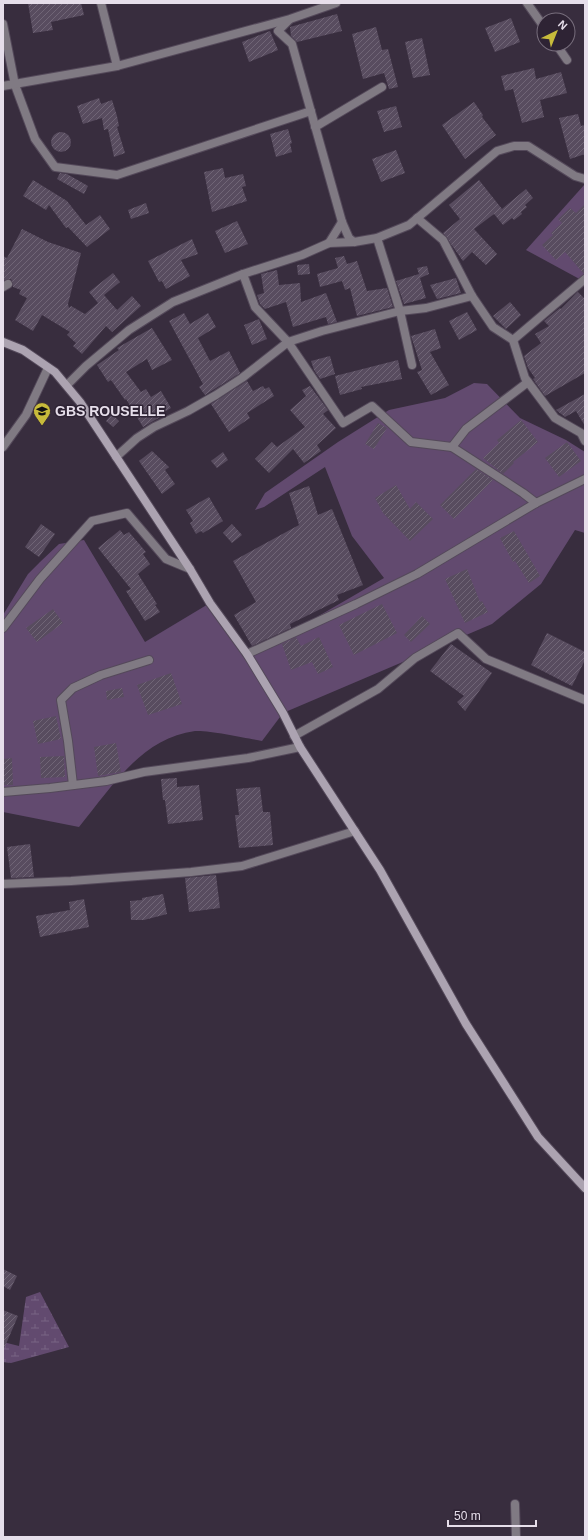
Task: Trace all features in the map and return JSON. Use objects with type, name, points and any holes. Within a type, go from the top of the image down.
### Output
[{"type":"street","points":[[101,3],[117,66]]},
{"type":"street","points":[[3,86],[117,66],[290,19],[332,3]]},
{"type":"street","points":[[527,3],[536,16]]},
{"type":"street","points":[[290,19],[278,31],[292,44],[342,222],[349,238],[354,242]]},
{"type":"street","points":[[3,24],[15,85],[35,140],[55,167],[117,175],[311,111]]},
{"type":"street","points":[[562,52],[567,60]]},
{"type":"street","points":[[315,127],[382,87]]},
{"type":"street","points":[[67,385],[86,366],[129,330],[174,302],[243,274],[302,255],[329,243],[354,242],[377,238],[408,225],[497,151],[514,146],[528,146],[575,176],[585,179]]},
{"type":"street","points":[[417,218],[443,240],[472,296],[493,327],[513,340],[525,378],[555,418],[581,433],[585,442]]},
{"type":"street","points":[[329,243],[342,222]]},
{"type":"street","points":[[377,238],[400,311],[412,365]]},
{"type":"street","points":[[243,274],[255,308],[288,342],[344,423],[372,406],[411,442],[452,447],[536,503]]},
{"type":"street","points":[[513,340],[585,279]]},
{"type":"street","points":[[116,457],[137,438],[154,427],[188,411],[242,378],[288,342],[322,331],[400,311],[426,308],[472,296]]},
{"type":"street","points":[[3,342],[23,350],[48,368],[67,385],[190,569],[210,603],[247,654],[300,747],[380,870],[466,1024],[538,1137],[585,1188]]},
{"type":"street","points":[[3,447],[26,415],[48,368]]},
{"type":"street","points":[[452,447],[466,429],[528,382]]},
{"type":"street","points":[[247,654],[417,574],[536,503],[585,479]]},
{"type":"street","points":[[3,628],[40,579],[92,521],[127,513],[166,559],[190,569]]},
{"type":"street","points":[[294,736],[378,688],[414,658],[458,633],[486,659],[585,700]]},
{"type":"street","points":[[73,785],[61,700],[73,688],[101,675],[149,660]]},
{"type":"street","points":[[3,792],[106,781],[144,772],[248,758],[300,747]]},
{"type":"street","points":[[3,884],[183,873],[242,866],[355,831]]},
{"type":"street","points":[[515,1504],[516,1537]]},
{"type":"green space","points":[[585,184],[585,282],[526,250]]},
{"type":"green space","points":[[474,383],[487,384],[520,418],[566,440],[585,452],[585,533],[575,530],[541,584],[492,624],[283,713],[262,741],[218,733],[195,731],[176,736],[159,743],[143,754],[129,767],[79,827],[3,812],[3,615],[28,574],[59,544],[84,540],[145,642],[210,603],[247,654],[279,639],[384,578],[352,536],[325,467],[264,507],[255,510],[265,493],[338,442],[389,410],[445,398]]},
{"type":"green space","points":[[40,1292],[69,1347],[11,1363],[3,1362],[3,1342],[19,1346],[26,1297]]},
{"type":"building","points":[[28,3],[81,3],[84,15],[51,22],[53,30],[33,33]]},
{"type":"building","points":[[337,14],[342,31],[297,42],[291,36],[290,27]]},
{"type":"building","points":[[511,18],[520,42],[495,52],[485,28]]},
{"type":"building","points":[[376,27],[382,50],[388,49],[398,87],[389,89],[384,73],[363,79],[352,34]]},
{"type":"building","points":[[270,31],[278,50],[249,62],[242,42]]},
{"type":"building","points":[[422,38],[430,75],[413,78],[405,42]]},
{"type":"building","points":[[534,68],[536,79],[561,72],[567,93],[540,100],[544,117],[522,123],[513,89],[505,91],[501,76]]},
{"type":"building","points":[[99,98],[101,104],[112,100],[117,116],[119,126],[117,127],[125,153],[114,157],[108,129],[104,130],[102,118],[83,124],[77,106]]},
{"type":"building","points":[[474,102],[483,115],[482,117],[496,135],[465,159],[442,125]]},
{"type":"building","points":[[396,106],[402,127],[384,132],[377,111]]},
{"type":"building","points":[[578,114],[581,126],[585,125],[585,154],[570,159],[559,118]]},
{"type":"building","points":[[288,129],[292,143],[290,144],[292,152],[276,157],[270,134]]},
{"type":"building","points":[[57,132],[65,132],[71,138],[71,146],[65,152],[57,152],[51,146],[51,138]]},
{"type":"building","points":[[396,150],[405,173],[381,182],[372,159]]},
{"type":"building","points":[[223,168],[225,178],[243,174],[246,186],[242,187],[247,201],[212,212],[204,172]]},
{"type":"building","points":[[60,173],[67,174],[88,186],[84,194],[57,179]]},
{"type":"building","points":[[33,180],[67,201],[86,225],[100,215],[110,229],[87,247],[68,227],[66,228],[49,205],[46,210],[23,196]]},
{"type":"building","points":[[479,180],[502,209],[526,189],[533,198],[525,205],[527,207],[521,212],[522,214],[514,220],[512,218],[503,225],[494,214],[474,229],[497,254],[486,265],[472,252],[463,261],[443,233],[460,219],[449,205]]},
{"type":"building","points":[[146,203],[149,213],[131,219],[128,210]]},
{"type":"building","points":[[585,204],[584,274],[565,252],[556,260],[542,245],[553,235],[551,233],[562,223],[558,219],[570,208],[576,213]]},
{"type":"building","points":[[237,221],[248,244],[225,253],[215,231]]},
{"type":"building","points":[[22,229],[48,242],[81,253],[68,304],[69,308],[71,306],[85,314],[98,303],[89,292],[113,273],[120,282],[104,295],[117,310],[132,296],[141,306],[112,332],[106,326],[82,354],[73,346],[76,343],[67,335],[70,332],[42,315],[33,331],[15,320],[27,298],[19,294],[21,290],[13,287],[11,279],[3,281],[3,256],[7,258]]},
{"type":"building","points":[[192,239],[198,254],[181,260],[190,276],[166,289],[162,281],[159,282],[148,261]]},
{"type":"building","points":[[344,256],[347,264],[357,261],[367,291],[387,288],[393,307],[357,316],[350,288],[345,290],[342,281],[320,287],[317,274],[338,268],[335,258]]},
{"type":"building","points":[[309,264],[310,274],[298,275],[297,265]]},
{"type":"building","points":[[427,266],[429,274],[420,278],[426,298],[404,304],[396,281],[419,274],[417,268]]},
{"type":"building","points":[[277,270],[279,285],[300,283],[301,302],[326,293],[337,322],[328,324],[326,317],[293,327],[286,302],[265,309],[260,304],[257,295],[264,293],[261,274]]},
{"type":"building","points":[[456,278],[461,293],[437,299],[430,285]]},
{"type":"building","points":[[578,292],[585,299],[585,373],[545,396],[533,379],[535,378],[528,368],[524,356],[541,343],[535,334],[549,326],[544,321],[560,308],[561,309]]},
{"type":"building","points":[[510,302],[521,315],[506,329],[493,316]]},
{"type":"building","points":[[467,312],[477,330],[459,340],[449,321]]},
{"type":"building","points":[[184,313],[190,324],[208,313],[216,327],[198,338],[210,361],[229,351],[240,373],[205,395],[199,387],[203,384],[169,321]]},
{"type":"building","points":[[259,319],[267,339],[252,345],[244,325]]},
{"type":"building","points":[[152,328],[172,360],[152,370],[147,359],[126,372],[141,392],[146,389],[151,397],[161,391],[171,408],[161,414],[162,416],[143,427],[126,399],[125,400],[111,380],[108,382],[97,365],[119,350],[117,348]]},
{"type":"building","points":[[435,329],[441,348],[430,352],[449,385],[431,395],[417,372],[422,370],[411,336]]},
{"type":"building","points":[[330,356],[335,374],[320,379],[314,370],[311,361]]},
{"type":"building","points":[[398,360],[402,379],[361,387],[362,389],[340,395],[335,376]]},
{"type":"building","points":[[247,381],[253,391],[263,386],[265,389],[269,387],[274,396],[247,413],[250,418],[229,432],[211,404]]},
{"type":"building","points":[[310,386],[328,410],[323,414],[336,428],[317,445],[321,451],[304,463],[293,449],[269,473],[255,459],[272,442],[277,447],[305,427],[290,410],[306,396],[302,390]]},
{"type":"building","points":[[585,394],[585,426],[576,411],[565,417],[556,410]]},
{"type":"building","points":[[112,414],[119,421],[113,427],[106,421]]},
{"type":"building","points":[[521,420],[538,442],[513,462],[514,463],[503,474],[483,458],[499,443],[497,440]]},
{"type":"building","points":[[378,423],[387,428],[374,449],[365,444]]},
{"type":"building","points":[[567,442],[581,461],[559,477],[545,458]]},
{"type":"building","points":[[152,451],[169,467],[165,470],[175,484],[162,494],[139,461]]},
{"type":"building","points":[[223,452],[228,460],[217,468],[211,461]]},
{"type":"building","points":[[476,469],[493,480],[454,519],[440,505]]},
{"type":"building","points":[[396,485],[410,509],[416,502],[433,519],[410,541],[383,513],[375,498]]},
{"type":"building","points":[[309,486],[318,515],[332,509],[363,585],[337,595],[339,600],[290,624],[291,628],[252,646],[234,615],[256,602],[233,561],[299,525],[289,493]]},
{"type":"building","points":[[209,497],[223,521],[203,533],[201,531],[196,534],[190,523],[193,521],[186,510]]},
{"type":"building","points":[[41,524],[55,534],[39,557],[25,547]]},
{"type":"building","points":[[232,524],[242,535],[232,543],[223,533]]},
{"type":"building","points":[[120,530],[124,535],[129,532],[146,552],[143,554],[150,564],[138,574],[157,604],[155,605],[160,612],[145,621],[126,591],[131,589],[98,548]]},
{"type":"building","points":[[514,531],[540,576],[529,583],[515,561],[513,562],[500,538]]},
{"type":"building","points":[[467,569],[480,602],[482,601],[488,612],[465,623],[445,579]]},
{"type":"building","points":[[382,604],[397,633],[354,655],[339,625]]},
{"type":"building","points":[[53,609],[63,623],[37,642],[26,628]]},
{"type":"building","points":[[422,616],[430,624],[411,642],[404,635]]},
{"type":"building","points":[[547,633],[585,652],[585,660],[572,686],[531,665]]},
{"type":"building","points":[[296,637],[301,646],[319,637],[333,667],[318,674],[312,662],[291,670],[282,644]]},
{"type":"building","points":[[451,644],[492,673],[465,711],[457,702],[464,696],[430,671]]},
{"type":"building","points":[[171,673],[182,704],[148,715],[137,685]]},
{"type":"building","points":[[122,688],[124,697],[107,700],[106,691]]},
{"type":"building","points":[[56,716],[61,739],[38,744],[33,721]]},
{"type":"building","points":[[116,743],[121,772],[98,776],[94,747]]},
{"type":"building","points":[[64,756],[65,777],[41,778],[40,757]]},
{"type":"building","points":[[12,758],[13,785],[3,785],[3,759]]},
{"type":"building","points":[[177,778],[177,787],[199,785],[203,820],[168,824],[165,800],[163,800],[161,779]]},
{"type":"building","points":[[260,787],[263,812],[270,812],[273,845],[239,848],[235,815],[239,815],[236,789]]},
{"type":"building","points":[[30,844],[34,877],[11,878],[7,847]]},
{"type":"building","points":[[216,875],[220,908],[189,912],[185,878]]},
{"type":"building","points":[[163,894],[167,914],[144,920],[131,920],[130,901],[142,900],[142,898]]},
{"type":"building","points":[[84,899],[89,927],[40,937],[36,916],[70,910],[69,902]]},
{"type":"building","points":[[3,1269],[17,1276],[10,1290],[3,1286]]},
{"type":"building","points":[[3,1310],[18,1316],[3,1351]]},
{"type":"place","name":"GBS ROUSELLE","points":[[42,426]]}]
